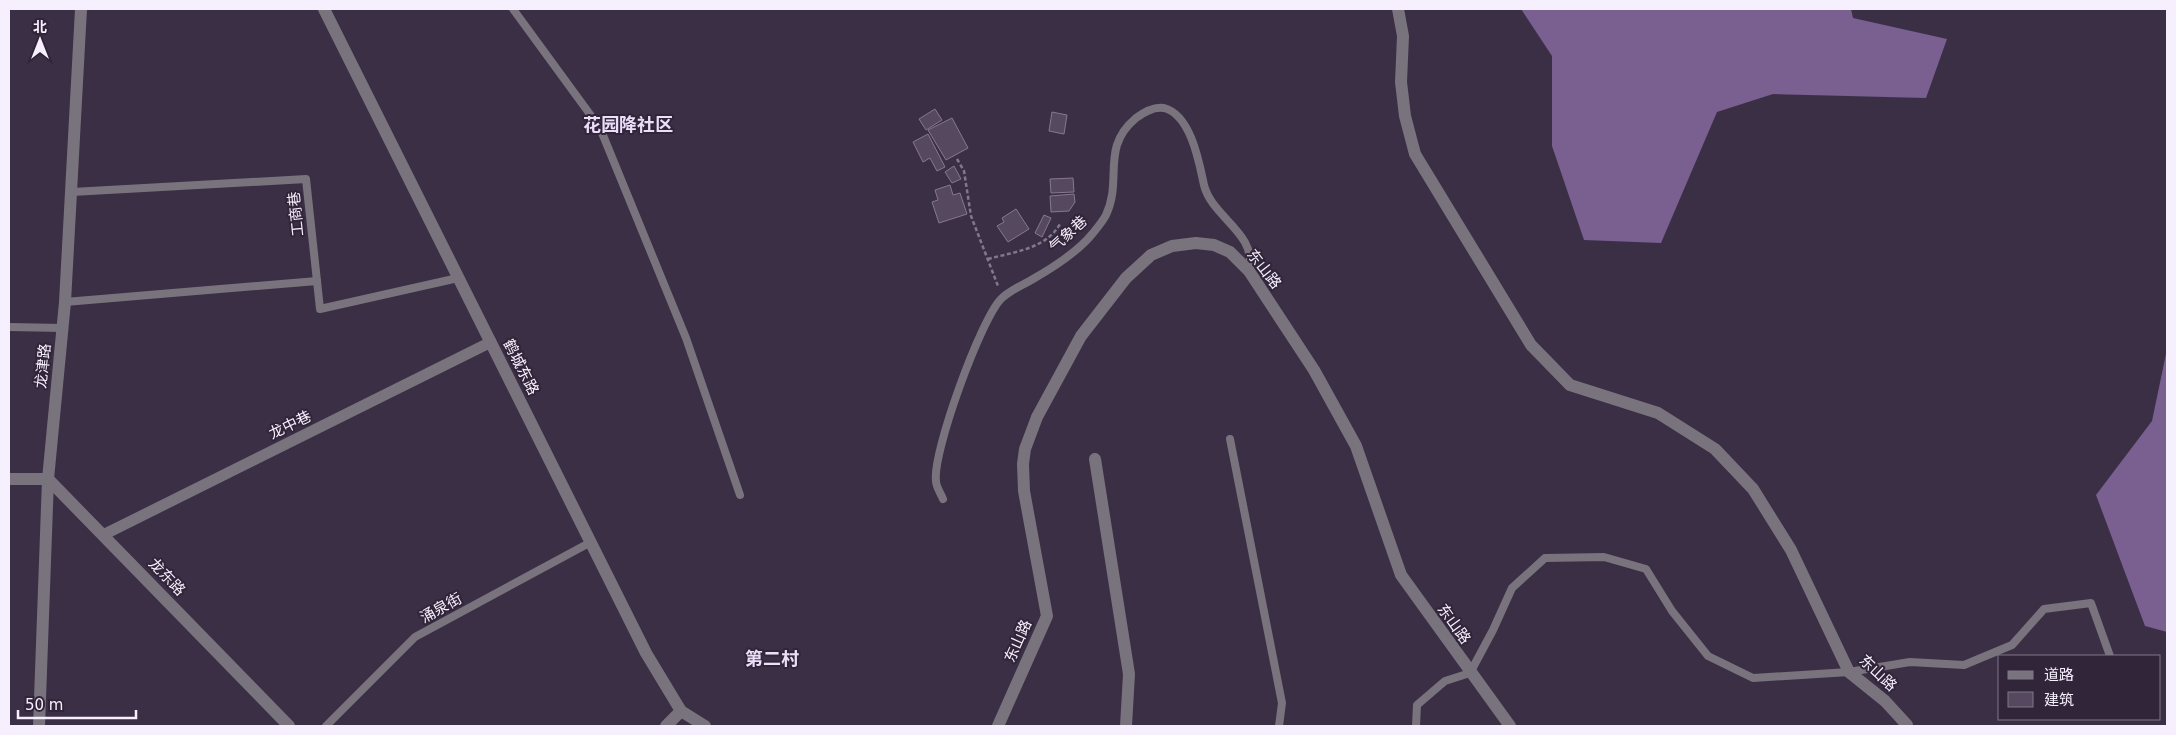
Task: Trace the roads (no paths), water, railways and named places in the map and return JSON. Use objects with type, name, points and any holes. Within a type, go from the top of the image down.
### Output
[{"type":"street","name":"龙津路","points":[[39,726],[48,478],[65,302],[81,9]]},
{"type":"street","name":"鹤城东路","points":[[324,9],[646,653],[681,711],[705,726]]},
{"type":"street","name":"东山路","points":[[1398,9],[1403,36],[1401,82],[1405,116],[1415,154],[1531,345],[1570,385],[1658,413],[1716,449],[1752,489],[1790,550],[1848,672],[1885,701],[1908,725],[1906,726]]},
{"type":"street","name":"东山路","points":[[998,726],[1047,616],[1024,491],[1023,464],[1037,417],[1052,386],[1081,336],[1126,278],[1151,255],[1172,246],[1196,243],[1214,245],[1230,252],[1248,271],[1314,370],[1356,446],[1401,575],[1510,726]]},
{"type":"street","name":"龙中巷","points":[[103,535],[491,342]]},
{"type":"street","points":[[1095,459],[1129,674],[1126,726]]},
{"type":"street","points":[[9,479],[48,478]]},
{"type":"street","name":"龙东路","points":[[48,478],[289,726]]},
{"type":"street","points":[[666,726],[681,711]]},
{"type":"lane","points":[[513,9],[600,128],[686,338],[740,495]]},
{"type":"lane","name":"气象巷","points":[[943,499],[936,482],[940,442],[978,338],[1002,297],[1058,263],[1092,235],[1106,214],[1112,188],[1114,150],[1126,127],[1144,111],[1161,108],[1170,110],[1190,135],[1206,191],[1214,206],[1245,241],[1250,250],[1251,260],[1248,271]]},
{"type":"lane","name":"工商巷","points":[[72,192],[306,179],[320,310],[458,278]]},
{"type":"lane","points":[[65,302],[317,281]]},
{"type":"lane","points":[[9,327],[63,328]]},
{"type":"lane","points":[[1230,439],[1282,704],[1279,726]]},
{"type":"lane","name":"涌泉街","points":[[326,726],[415,637],[590,542]]},
{"type":"lane","points":[[1416,726],[1417,705],[1445,681],[1470,673],[1493,630],[1512,588],[1545,558],[1604,557],[1646,570],[1672,611],[1708,656],[1753,678],[1848,672],[1910,662],[1964,665],[2012,645],[2044,609],[2091,603],[2110,655]]},
{"type":"district","name":"花园降社区","points":[[628,125]]},
{"type":"district","name":"第二村","points":[[772,659]]}]
